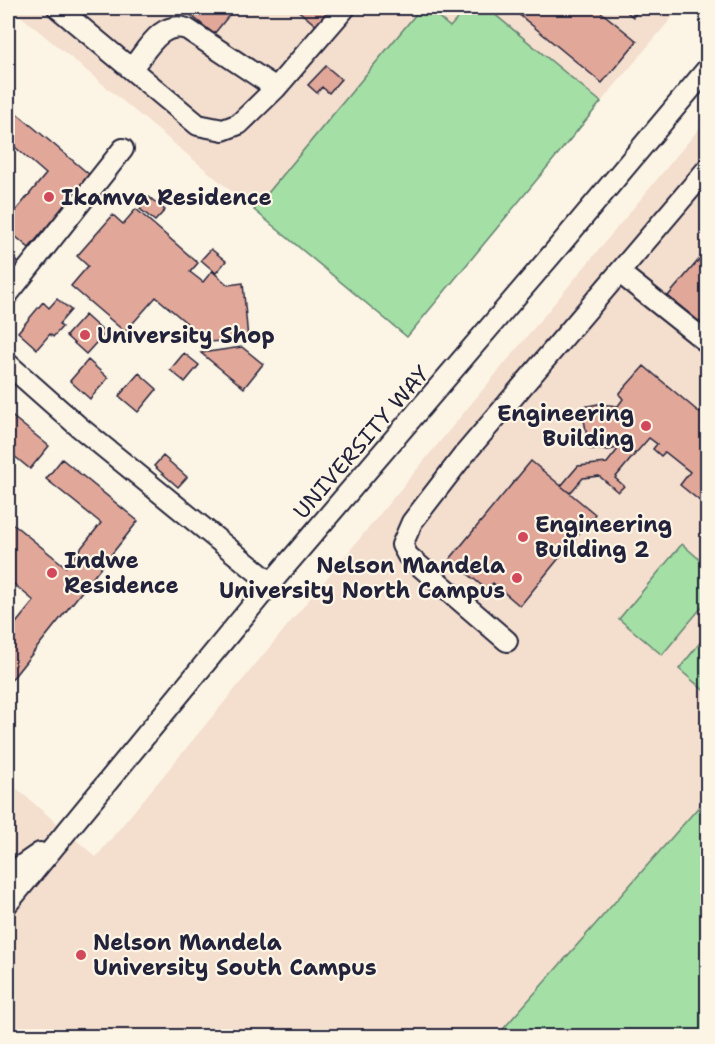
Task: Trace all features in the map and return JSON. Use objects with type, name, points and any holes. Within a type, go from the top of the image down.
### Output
[{"type":"lane","points":[[57,8],[198,124],[214,130],[223,130],[239,124],[276,88],[345,8]]},
{"type":"lane","points":[[132,68],[163,31],[178,26],[188,29],[276,88]]},
{"type":"lane","name":"UNIVERSITY WAY","points":[[8,903],[271,583],[552,255],[708,68]]},
{"type":"lane","points":[[8,294],[123,149]]},
{"type":"lane","points":[[507,641],[408,556],[402,545],[403,537],[463,456],[708,168]]},
{"type":"lane","points":[[620,273],[708,343]]},
{"type":"lane","points":[[8,364],[78,426],[271,583]]},
{"type":"lane","name":"UNIVERSITY WAY","points":[[8,875],[32,857],[51,848]]},
{"type":"shaded area","points":[[11,8],[421,8],[254,210]]},
{"type":"shaded area","points":[[428,8],[467,8],[450,27]]},
{"type":"shaded area","points":[[487,8],[680,8],[601,102]]},
{"type":"shaded area","name":"Nelson Mandela University North Campus","points":[[707,119],[707,1036],[8,1036],[8,781],[96,857]]},
{"type":"green space","points":[[421,8],[428,8],[450,27],[467,8],[487,8],[601,102],[407,337],[254,210]]},
{"type":"green space","points":[[682,544],[707,566],[707,601],[662,655],[619,619]]},
{"type":"green space","points":[[707,634],[707,693],[679,669]]},
{"type":"green space","points":[[703,802],[708,806],[707,1036],[497,1036]]},
{"type":"building","points":[[182,8],[235,8],[214,34]]},
{"type":"building","points":[[295,8],[345,8],[324,32]]},
{"type":"building","points":[[511,8],[596,8],[637,41],[602,83]]},
{"type":"building","points":[[622,8],[641,8],[633,17]]},
{"type":"building","points":[[326,66],[341,79],[329,93],[322,87],[317,93],[308,85]]},
{"type":"building","name":"Ikamva Residence","points":[[8,106],[90,175],[29,248],[8,230],[8,220],[46,174],[8,141]]},
{"type":"building","points":[[149,197],[165,210],[155,221],[140,209]]},
{"type":"building","points":[[136,209],[198,263],[190,272],[203,282],[212,271],[228,285],[243,283],[248,339],[209,342],[156,297],[125,332],[71,286],[88,266],[77,256],[113,215],[123,224]]},
{"type":"building","points":[[211,249],[226,261],[216,273],[201,260]]},
{"type":"building","points":[[708,249],[708,329],[668,296]]},
{"type":"building","points":[[8,254],[18,263],[8,276]]},
{"type":"building","points":[[57,299],[71,310],[59,324],[62,327],[53,337],[50,334],[37,349],[18,332],[43,302],[49,308]]},
{"type":"building","name":"University Shop","points":[[85,315],[105,333],[86,354],[66,336]]},
{"type":"building","points":[[242,347],[263,364],[244,388],[201,353]]},
{"type":"building","points":[[184,353],[199,365],[185,382],[170,370]]},
{"type":"building","points":[[88,360],[108,378],[90,399],[70,381]]},
{"type":"building","name":"Engineering Building","points":[[644,366],[700,413],[703,409],[708,412],[706,506],[680,485],[690,472],[665,452],[661,456],[653,449],[657,444],[649,438],[635,454],[626,446],[609,450],[589,449],[582,407],[598,404],[618,406],[623,399],[619,394]]},
{"type":"building","points":[[139,373],[157,389],[138,412],[119,396]]},
{"type":"building","points":[[8,413],[49,446],[30,469],[8,451]]},
{"type":"building","points":[[626,446],[635,454],[615,478],[624,486],[618,492],[599,476],[583,478],[570,493],[561,486],[578,466],[607,463],[619,448]]},
{"type":"building","points":[[163,456],[187,477],[178,487],[154,466]]},
{"type":"building","name":"Indwe Residence","points":[[62,459],[138,521],[8,684],[8,633],[34,601],[8,579],[8,520],[66,567],[101,523],[46,479]]},
{"type":"building","name":"Engineering Building 2","points":[[531,461],[595,514],[520,606],[493,583],[487,590],[450,559]]},
{"type":"place","name":"Ikamva Residence","points":[[49,197]]},
{"type":"place","name":"University Shop","points":[[85,335]]},
{"type":"place","name":"Engineering Building","points":[[646,426]]},
{"type":"place","name":"Engineering Building 2","points":[[523,537]]},
{"type":"place","name":"Indwe Residence","points":[[52,573]]},
{"type":"place","name":"Nelson Mandela University North Campus","points":[[517,578]]},
{"type":"place","name":"Nelson Mandela University South Campus","points":[[81,955]]}]
